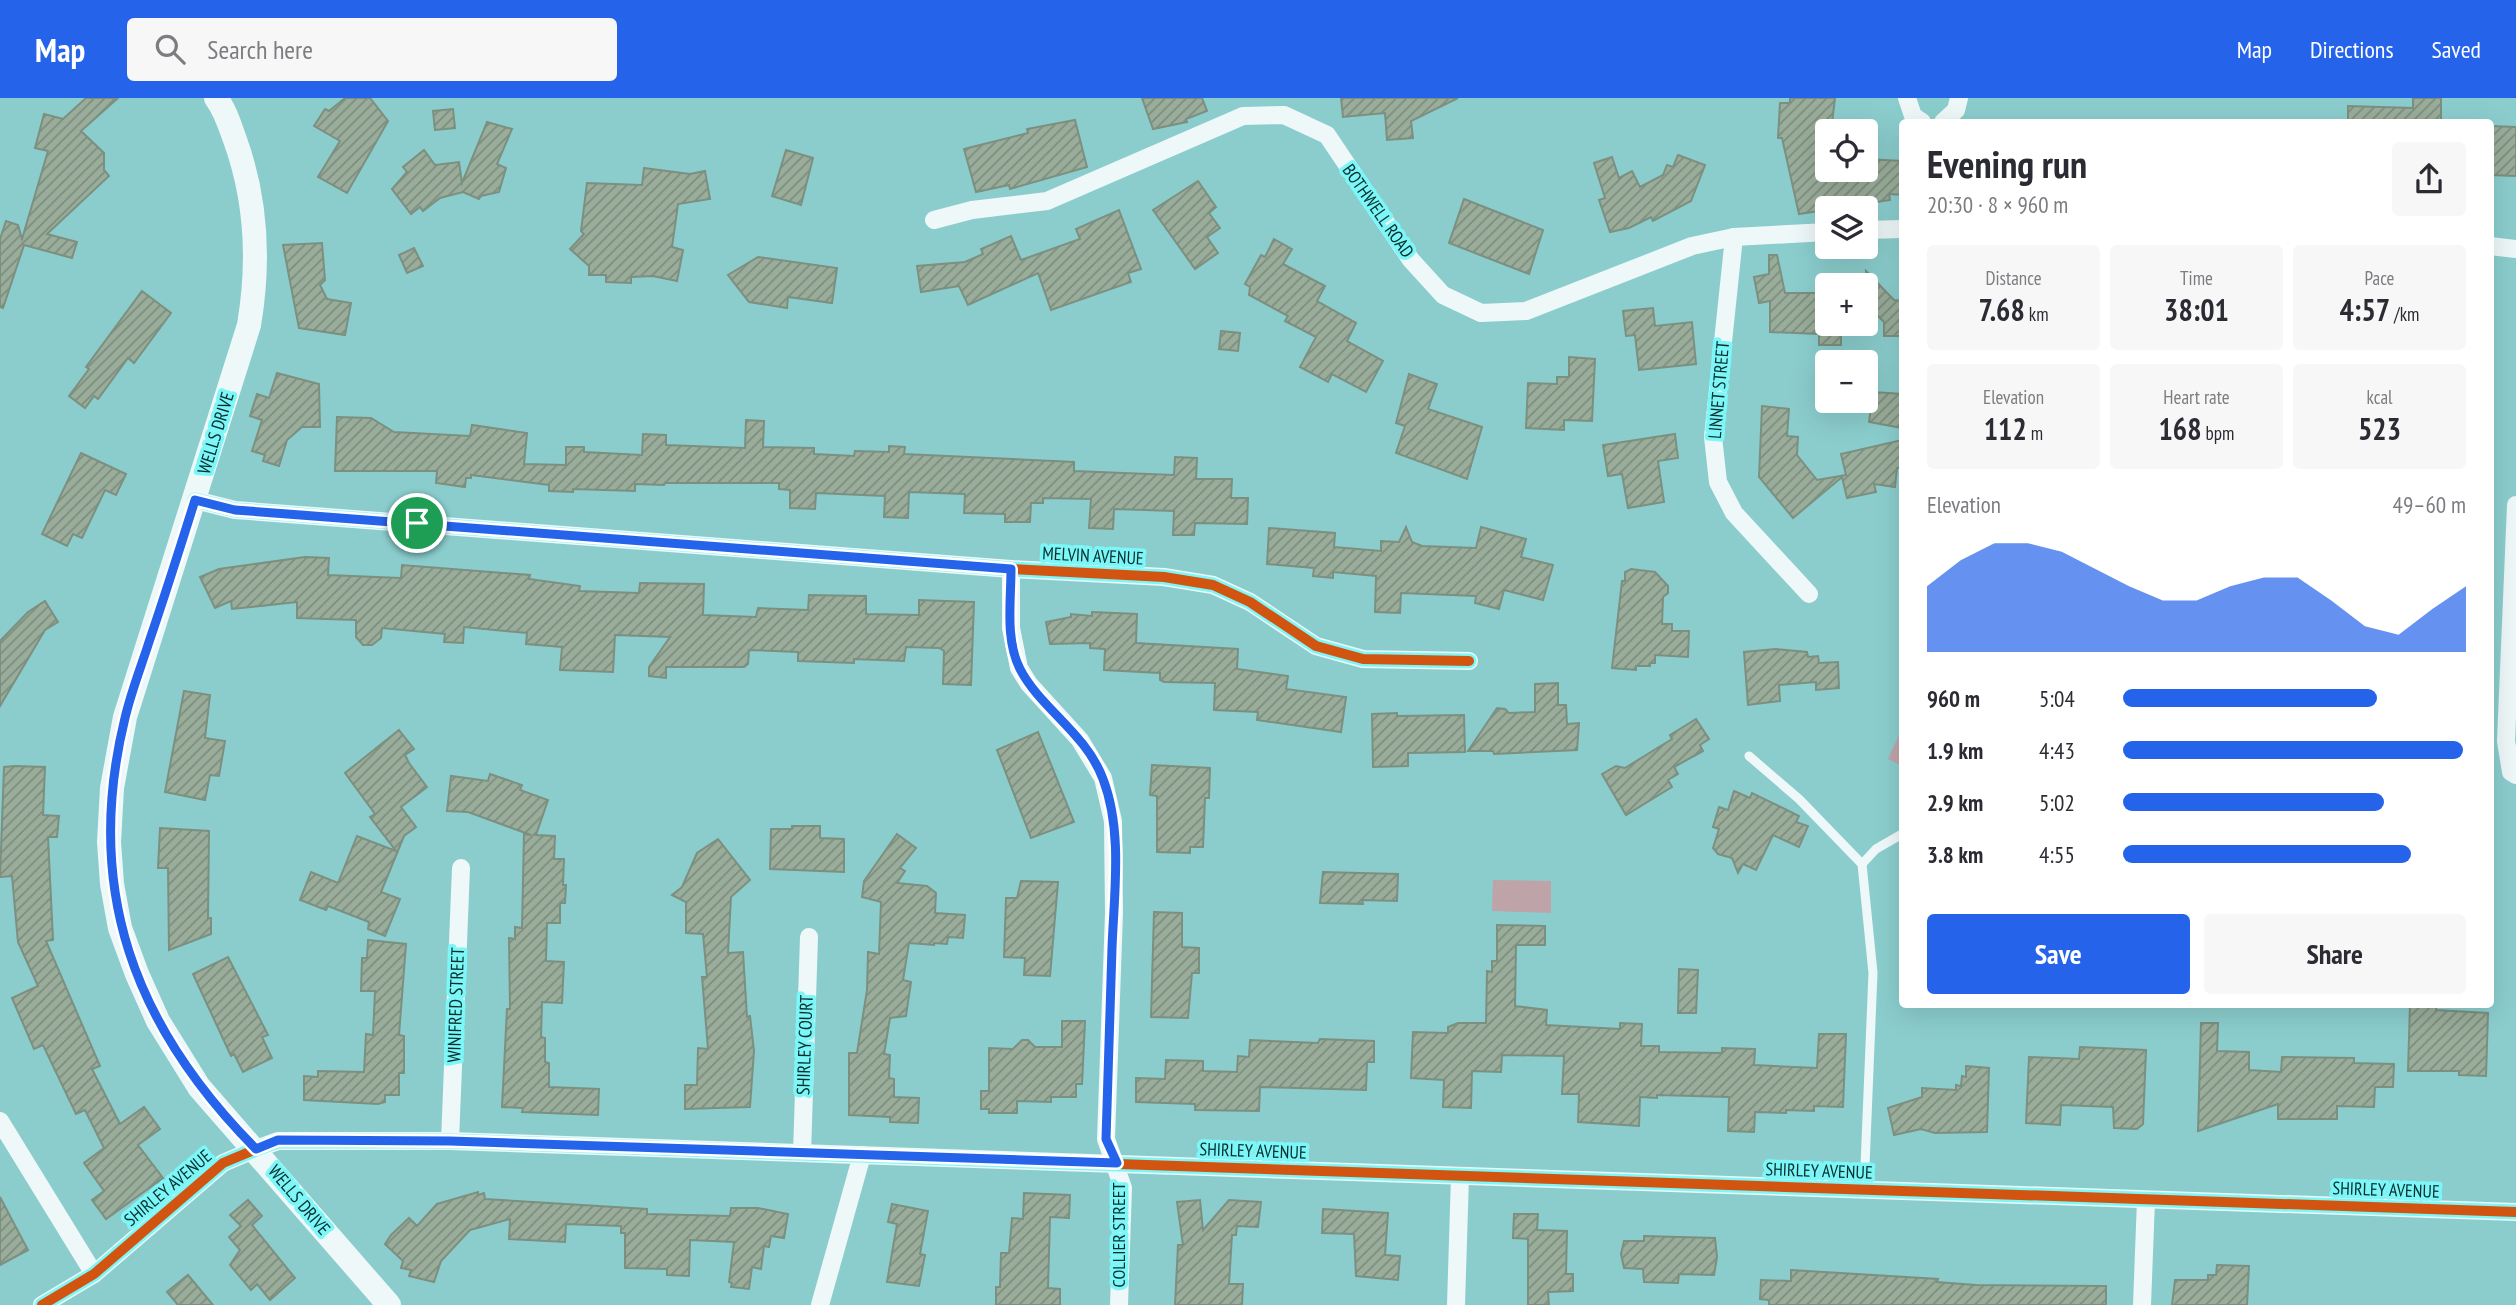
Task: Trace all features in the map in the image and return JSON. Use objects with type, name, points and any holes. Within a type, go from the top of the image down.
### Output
[{"type":"main road","name":"WELLS DRIVE","points":[[226,101],[245,166],[256,222],[256,281],[249,325],[125,717],[112,788],[109,842],[113,884],[120,928],[158,1021],[199,1087],[256,1149],[389,1305]]},
{"type":"street","points":[[1907,98],[1908,107],[1919,119]]},
{"type":"street","points":[[1947,119],[1956,110],[1959,98]]},
{"type":"street","name":"BOTHWELL ROAD","points":[[934,220],[972,210],[1047,201],[1243,116],[1284,116],[1326,135],[1411,260],[1443,295],[1481,313],[1526,311],[1692,246],[1734,237],[1815,233]]},
{"type":"street","points":[[1878,230],[1899,229]]},
{"type":"street","name":"LINNET STREET","points":[[1734,237],[1713,437],[1718,482],[1734,513],[1809,594]]},
{"type":"street","points":[[2494,246],[2516,249]]},
{"type":"street","name":"MELVIN AVENUE","points":[[195,500],[235,510],[1011,569],[1164,577],[1213,585],[1250,602],[1316,646],[1363,659],[1469,661]]},
{"type":"street","points":[[2514,773],[2506,741],[2516,505]]},
{"type":"street","name":"COLLIER STREET","points":[[1011,569],[1011,628],[1019,668],[1029,684],[1080,740],[1103,778],[1113,821],[1114,913],[1106,1139],[1117,1163],[1123,1188],[1119,1305]]},
{"type":"street","name":"WINIFRED STREET","points":[[450,1141],[461,868]]},
{"type":"street","name":"SHIRLEY COURT","points":[[802,1153],[809,937]]},
{"type":"street","points":[[0,1121],[94,1274]]},
{"type":"street","name":"SHIRLEY AVENUE","points":[[42,1305],[94,1274],[223,1163],[278,1140],[450,1141],[2516,1212]]},
{"type":"street","points":[[820,1305],[862,1155]]},
{"type":"street","points":[[1456,1305],[1460,1176]]},
{"type":"street","points":[[2142,1305],[2146,1200]]},
{"type":"lane","points":[[1749,756],[1799,799],[1862,864],[1873,973],[1864,1190]]},
{"type":"lane","points":[[1862,864],[1876,849],[1899,836]]},
{"type":"green space","points":[[1899,735],[1899,764],[1888,759]]},
{"type":"green space","points":[[1493,880],[1551,881],[1551,913],[1492,911]]},
{"type":"building","points":[[86,98],[118,98],[81,131],[104,153],[104,170],[109,176],[47,234],[77,242],[72,258],[24,245],[3,308],[0,307],[0,239],[6,221],[18,225],[22,239],[48,151],[35,148],[44,114],[63,119]]},
{"type":"building","points":[[345,98],[370,98],[388,121],[347,193],[318,177],[340,141],[314,126],[325,109],[329,111]]},
{"type":"building","points":[[1142,98],[1202,98],[1207,111],[1186,119],[1187,122],[1153,129]]},
{"type":"building","points":[[1341,98],[1458,98],[1411,121],[1413,138],[1387,140],[1385,113],[1343,117]]},
{"type":"building","points":[[1790,98],[1835,98],[1832,119],[1815,119],[1815,182],[1878,182],[1878,160],[1899,161],[1899,195],[1889,194],[1890,200],[1878,202],[1878,196],[1815,196],[1815,212],[1799,214],[1782,138],[1778,138],[1780,103],[1790,103]]},
{"type":"building","points":[[2413,98],[2441,98],[2441,119],[2348,119],[2348,106],[2413,108]]},
{"type":"building","points":[[453,109],[455,128],[435,130],[433,111]]},
{"type":"building","points":[[1075,120],[1087,167],[1010,189],[1009,185],[976,192],[964,149],[1028,133],[1027,129]]},
{"type":"building","points":[[487,122],[512,129],[497,164],[506,168],[499,192],[481,196],[479,199],[463,192],[440,198],[423,211],[420,207],[411,214],[392,189],[407,172],[403,167],[424,150],[435,165],[459,162],[462,183]]},
{"type":"building","points":[[2494,126],[2516,127],[2516,176],[2494,175]]},
{"type":"building","points":[[786,150],[813,158],[801,205],[772,196]]},
{"type":"building","points":[[1678,155],[1705,165],[1691,201],[1653,221],[1651,217],[1629,228],[1610,232],[1599,200],[1605,198],[1594,163],[1612,157],[1619,178],[1632,171],[1640,187],[1663,175],[1667,165],[1673,167]]},
{"type":"building","points":[[644,168],[690,174],[705,171],[710,199],[678,204],[672,247],[683,250],[677,281],[653,276],[631,277],[631,283],[606,282],[606,275],[589,275],[589,266],[570,249],[584,234],[581,231],[587,183],[642,185]]},
{"type":"building","points":[[1198,181],[1216,207],[1209,213],[1220,228],[1207,237],[1218,253],[1195,269],[1153,210]]},
{"type":"building","points":[[1464,199],[1543,230],[1529,274],[1449,243]]},
{"type":"building","points":[[1119,210],[1141,269],[1128,273],[1131,282],[1051,310],[1038,273],[968,305],[959,286],[921,292],[917,266],[965,262],[983,254],[981,249],[1011,236],[1021,260],[1080,239],[1076,229]]},
{"type":"building","points":[[1274,239],[1292,249],[1283,264],[1325,286],[1317,301],[1356,323],[1347,341],[1383,361],[1366,392],[1332,374],[1328,382],[1300,367],[1316,337],[1285,321],[1288,316],[1249,295],[1250,287],[1245,284],[1261,255],[1265,257]]},
{"type":"building","points":[[322,243],[325,280],[320,285],[327,299],[351,303],[345,335],[299,328],[283,245]]},
{"type":"building","points":[[414,248],[423,266],[407,273],[399,255]]},
{"type":"building","points":[[1769,255],[1777,255],[1785,293],[1815,293],[1815,334],[1770,332],[1770,301],[1759,303],[1754,277],[1769,274]]},
{"type":"building","points":[[758,257],[837,268],[832,303],[788,297],[787,308],[749,302],[728,275]]},
{"type":"building","points":[[1878,283],[1894,300],[1899,301],[1899,336],[1884,336],[1884,322],[1878,316]]},
{"type":"building","points":[[142,291],[171,313],[134,363],[128,358],[98,399],[94,396],[85,408],[69,396],[89,369],[86,367]]},
{"type":"building","points":[[1653,308],[1655,326],[1692,322],[1696,364],[1639,370],[1635,335],[1626,336],[1623,311]]},
{"type":"building","points":[[1221,331],[1240,333],[1238,351],[1219,349]]},
{"type":"building","points":[[1819,336],[1841,336],[1841,345],[1819,345]]},
{"type":"building","points":[[1569,357],[1595,359],[1592,421],[1564,420],[1564,430],[1526,428],[1528,383],[1557,384],[1557,377],[1569,377]]},
{"type":"building","points":[[277,373],[319,384],[320,427],[302,427],[287,440],[279,466],[263,461],[265,455],[252,451],[262,420],[250,416],[257,394],[269,398]]},
{"type":"building","points":[[1409,374],[1437,384],[1428,409],[1482,427],[1467,479],[1396,453],[1405,426],[1396,423]]},
{"type":"building","points":[[1878,392],[1899,394],[1899,427],[1869,422],[1870,413],[1878,413]]},
{"type":"building","points":[[1762,406],[1789,409],[1787,436],[1798,437],[1797,455],[1817,480],[1846,475],[1841,454],[1899,441],[1899,468],[1895,487],[1874,484],[1876,492],[1847,498],[1842,477],[1793,518],[1759,477]]},
{"type":"building","points":[[337,417],[371,418],[394,432],[470,436],[472,425],[527,433],[524,464],[566,465],[566,447],[584,447],[584,452],[642,455],[643,434],[666,435],[666,445],[745,448],[746,420],[764,421],[763,447],[814,448],[814,454],[854,456],[855,451],[889,452],[889,446],[905,447],[904,454],[1074,462],[1074,471],[1174,475],[1175,457],[1197,458],[1196,479],[1232,479],[1231,498],[1248,498],[1247,524],[1195,523],[1194,535],[1173,535],[1174,511],[1114,509],[1113,529],[1089,528],[1091,499],[1043,498],[1043,503],[1031,503],[1030,522],[1005,522],[1005,514],[964,513],[965,494],[909,492],[908,518],[884,517],[885,496],[816,493],[815,509],[790,508],[790,490],[779,489],[779,483],[635,484],[635,491],[573,489],[573,492],[549,491],[549,485],[471,475],[471,478],[466,478],[465,487],[436,483],[437,471],[335,471]]},
{"type":"building","points":[[1675,434],[1678,458],[1658,461],[1664,502],[1628,508],[1622,474],[1608,476],[1603,445]]},
{"type":"building","points":[[81,453],[126,474],[116,495],[105,490],[82,538],[73,534],[67,546],[42,534]]},
{"type":"building","points":[[1406,527],[1412,542],[1422,546],[1476,548],[1481,527],[1526,539],[1521,557],[1553,565],[1543,600],[1504,590],[1499,609],[1475,603],[1476,596],[1401,593],[1400,613],[1375,612],[1376,576],[1333,572],[1333,578],[1313,576],[1314,568],[1267,564],[1269,528],[1335,533],[1334,547],[1381,551],[1381,541],[1399,542]]},
{"type":"building","points":[[305,557],[329,558],[328,575],[401,578],[402,565],[530,575],[529,579],[580,586],[579,591],[639,593],[640,583],[704,584],[703,615],[756,617],[758,608],[808,610],[809,595],[866,596],[866,614],[919,615],[919,600],[974,602],[971,685],[943,684],[944,651],[939,648],[906,647],[904,661],[854,659],[854,663],[798,661],[798,652],[749,650],[748,664],[744,667],[666,667],[666,678],[649,676],[649,667],[670,637],[615,635],[613,672],[560,670],[562,647],[526,644],[527,633],[464,627],[463,643],[444,642],[445,634],[382,628],[381,638],[372,645],[363,645],[356,637],[356,620],[297,618],[297,602],[232,609],[231,601],[215,608],[200,577],[219,569]]},
{"type":"building","points":[[1631,569],[1655,572],[1668,586],[1668,593],[1663,597],[1662,624],[1672,624],[1672,631],[1689,631],[1688,657],[1655,655],[1655,663],[1650,663],[1650,666],[1636,666],[1636,670],[1612,668],[1622,581],[1625,581],[1625,572]]},
{"type":"building","points":[[45,601],[58,622],[45,630],[0,706],[0,641],[28,612]]},
{"type":"building","points":[[1092,612],[1137,614],[1136,643],[1238,649],[1237,669],[1288,676],[1286,689],[1346,697],[1341,732],[1257,720],[1258,712],[1214,710],[1215,683],[1164,682],[1160,680],[1160,673],[1104,670],[1105,649],[1090,648],[1090,643],[1050,644],[1046,622],[1071,617],[1071,614],[1092,616]]},
{"type":"building","points":[[1776,649],[1807,652],[1808,657],[1818,656],[1819,663],[1838,662],[1839,688],[1816,690],[1816,682],[1779,685],[1780,701],[1748,705],[1744,652]]},
{"type":"building","points":[[1558,683],[1558,705],[1566,705],[1567,724],[1579,723],[1577,750],[1494,754],[1493,751],[1468,751],[1497,708],[1505,709],[1509,713],[1535,712],[1535,684]]},
{"type":"building","points":[[184,691],[210,695],[205,738],[225,741],[219,776],[210,775],[205,800],[165,792]]},
{"type":"building","points":[[1397,713],[1397,716],[1464,715],[1465,752],[1408,753],[1408,766],[1373,767],[1372,714]]},
{"type":"building","points":[[1696,719],[1709,739],[1700,745],[1703,751],[1674,767],[1678,774],[1668,780],[1672,787],[1626,815],[1602,774],[1616,766],[1625,768],[1672,739],[1670,735]]},
{"type":"building","points":[[399,730],[414,749],[405,755],[427,787],[401,807],[416,827],[404,836],[381,892],[400,899],[385,936],[368,929],[369,922],[328,906],[326,910],[300,900],[311,872],[338,883],[357,836],[396,851],[370,817],[375,814],[345,773]]},
{"type":"building","points":[[1038,732],[1074,822],[1031,838],[997,750]]},
{"type":"building","points":[[1152,765],[1210,768],[1209,798],[1205,798],[1203,847],[1190,847],[1190,853],[1157,852],[1157,796],[1150,795]]},
{"type":"building","points":[[4,767],[45,767],[43,815],[59,816],[57,837],[48,837],[53,940],[46,941],[100,1066],[92,1069],[120,1124],[144,1107],[160,1129],[138,1145],[163,1178],[106,1219],[92,1200],[104,1191],[84,1163],[104,1148],[85,1110],[76,1114],[43,1045],[34,1049],[12,998],[38,986],[18,942],[12,876],[0,877]]},
{"type":"building","points":[[490,774],[522,785],[520,790],[548,800],[536,835],[555,836],[554,859],[564,859],[563,885],[566,885],[565,903],[560,903],[560,923],[547,923],[546,961],[564,962],[562,1003],[542,1002],[541,1037],[545,1038],[545,1062],[549,1063],[549,1087],[599,1089],[598,1115],[522,1112],[523,1108],[502,1107],[507,1009],[510,1009],[509,938],[515,939],[515,927],[522,928],[524,834],[531,835],[468,812],[447,811],[451,776],[488,781]]},
{"type":"building","points":[[1734,791],[1750,798],[1752,793],[1799,816],[1796,822],[1808,826],[1799,847],[1773,835],[1756,870],[1743,864],[1738,873],[1732,858],[1718,854],[1713,848],[1719,829],[1713,827],[1719,807],[1728,810]]},
{"type":"building","points":[[792,826],[820,826],[820,838],[844,839],[844,872],[770,869],[771,829],[792,829]]},
{"type":"building","points":[[160,828],[209,831],[208,918],[211,918],[211,934],[169,950],[168,868],[158,868]]},
{"type":"building","points":[[897,834],[916,848],[900,868],[905,871],[897,883],[927,886],[936,893],[935,913],[965,915],[963,938],[948,937],[947,944],[909,943],[903,980],[911,982],[906,1016],[890,1018],[884,1054],[890,1055],[889,1078],[894,1079],[894,1097],[919,1098],[918,1123],[890,1122],[890,1117],[849,1115],[849,1053],[857,1053],[867,990],[868,952],[879,954],[881,902],[862,897],[864,881]]},
{"type":"building","points":[[718,839],[750,880],[731,897],[728,953],[743,952],[747,1017],[750,1016],[754,1051],[750,1107],[685,1109],[685,1085],[697,1085],[698,1048],[708,1049],[702,977],[707,977],[703,934],[686,933],[686,902],[672,895],[682,887],[697,853]]},
{"type":"building","points":[[1323,872],[1398,874],[1397,901],[1362,900],[1363,904],[1320,903]]},
{"type":"building","points":[[1021,881],[1058,882],[1050,976],[1024,975],[1025,958],[1004,957],[1006,898],[1017,898]]},
{"type":"building","points":[[1154,912],[1182,913],[1182,947],[1199,948],[1199,973],[1192,973],[1188,1018],[1151,1017]]},
{"type":"building","points":[[1497,925],[1545,926],[1545,945],[1516,945],[1515,1006],[1547,1010],[1546,1025],[1620,1029],[1620,1023],[1642,1024],[1641,1046],[1659,1046],[1659,1052],[1722,1053],[1722,1048],[1755,1049],[1754,1065],[1817,1068],[1819,1034],[1846,1034],[1843,1107],[1814,1106],[1814,1111],[1786,1110],[1786,1113],[1755,1112],[1754,1132],[1728,1131],[1729,1097],[1657,1095],[1657,1098],[1640,1097],[1639,1126],[1578,1122],[1579,1094],[1562,1094],[1564,1056],[1502,1055],[1501,1072],[1472,1071],[1471,1108],[1443,1107],[1444,1080],[1411,1078],[1413,1032],[1448,1033],[1448,1027],[1458,1023],[1486,1023],[1487,971],[1492,972],[1492,961],[1497,961]]},
{"type":"building","points":[[368,940],[406,944],[399,1035],[404,1036],[404,1073],[399,1073],[399,1095],[385,1095],[385,1102],[378,1104],[304,1100],[304,1076],[318,1077],[318,1071],[364,1072],[366,1034],[373,1035],[375,991],[361,991],[362,958],[367,958]]},
{"type":"building","points":[[228,957],[268,1035],[262,1037],[272,1058],[243,1072],[234,1054],[231,1056],[193,974]]},
{"type":"building","points":[[1679,969],[1698,970],[1696,1013],[1678,1013]]},
{"type":"building","points":[[2410,1008],[2488,1013],[2486,1076],[2459,1075],[2459,1071],[2408,1071]]},
{"type":"building","points":[[1062,1021],[1085,1021],[1082,1084],[1076,1084],[1076,1097],[1051,1097],[1051,1102],[1017,1101],[1017,1113],[989,1113],[989,1109],[981,1109],[981,1091],[989,1091],[989,1048],[1013,1049],[1022,1040],[1028,1040],[1035,1047],[1062,1047]]},
{"type":"building","points":[[2201,1023],[2218,1023],[2217,1051],[2249,1052],[2249,1070],[2281,1072],[2282,1057],[2354,1058],[2354,1063],[2394,1064],[2393,1087],[2375,1087],[2374,1107],[2337,1106],[2337,1119],[2278,1119],[2278,1104],[2198,1131]]},
{"type":"building","points":[[1320,1039],[1374,1041],[1374,1062],[1367,1062],[1366,1090],[1260,1087],[1259,1111],[1195,1110],[1195,1104],[1136,1102],[1136,1078],[1165,1079],[1166,1060],[1203,1061],[1203,1071],[1237,1072],[1238,1056],[1249,1057],[1250,1040],[1318,1043]]},
{"type":"building","points":[[2080,1047],[2146,1050],[2143,1124],[2137,1129],[2114,1128],[2113,1107],[2061,1105],[2060,1125],[2026,1123],[2029,1057],[2079,1059]]},
{"type":"building","points":[[1966,1066],[1989,1068],[1987,1132],[1935,1133],[1921,1129],[1894,1135],[1888,1108],[1922,1097],[1922,1088],[1956,1090],[1956,1085],[1961,1086],[1962,1076],[1966,1077]]},
{"type":"building","points":[[478,1192],[478,1195],[484,1193],[485,1199],[647,1209],[647,1214],[730,1216],[731,1208],[758,1208],[788,1214],[784,1238],[771,1236],[769,1247],[764,1246],[761,1269],[752,1267],[749,1289],[731,1287],[732,1283],[729,1282],[734,1242],[690,1240],[689,1276],[667,1275],[667,1269],[625,1268],[625,1233],[621,1233],[621,1226],[566,1224],[565,1242],[509,1239],[510,1219],[470,1230],[441,1261],[434,1282],[409,1276],[411,1270],[401,1268],[403,1261],[385,1244],[391,1235],[409,1218],[417,1226],[437,1204]]},
{"type":"building","points":[[1024,1193],[1070,1195],[1069,1218],[1050,1217],[1048,1288],[1060,1289],[1060,1305],[996,1305],[996,1287],[1000,1287],[1001,1253],[1009,1253],[1012,1218],[1023,1219]]},
{"type":"building","points":[[0,1197],[28,1250],[0,1265]]},
{"type":"building","points":[[248,1200],[262,1216],[252,1225],[295,1278],[270,1300],[257,1284],[251,1290],[230,1265],[240,1250],[229,1237],[241,1226],[230,1215]]},
{"type":"building","points":[[1200,1200],[1203,1230],[1229,1200],[1261,1202],[1258,1227],[1237,1226],[1236,1235],[1232,1235],[1229,1284],[1243,1284],[1242,1305],[1175,1305],[1178,1245],[1183,1245],[1177,1202]]},
{"type":"building","points":[[892,1204],[928,1211],[920,1254],[925,1255],[919,1286],[887,1282],[897,1224],[888,1222]]},
{"type":"building","points":[[1323,1209],[1388,1213],[1385,1255],[1400,1256],[1398,1280],[1356,1276],[1354,1234],[1322,1233]]},
{"type":"building","points":[[1514,1214],[1538,1214],[1537,1230],[1567,1231],[1566,1274],[1573,1274],[1573,1291],[1548,1292],[1549,1305],[1528,1305],[1528,1239],[1513,1238]]},
{"type":"building","points":[[1644,1236],[1715,1238],[1717,1257],[1714,1275],[1679,1274],[1678,1283],[1644,1282],[1643,1269],[1624,1268],[1621,1254],[1624,1241],[1644,1241]]},
{"type":"building","points":[[2217,1265],[2249,1266],[2247,1305],[2172,1305],[2175,1280],[2208,1280],[2208,1275],[2216,1275]]},
{"type":"building","points":[[1791,1270],[1938,1279],[1937,1282],[1976,1285],[2106,1286],[2106,1305],[1769,1305],[1769,1300],[1760,1299],[1761,1280],[1791,1281]]},
{"type":"building","points":[[188,1275],[213,1305],[178,1305],[167,1292]]},
{"type":"cycle path","points":[[195,500],[235,510],[1011,569],[1164,577],[1213,585],[1250,602],[1316,646],[1363,659],[1469,661]]},
{"type":"cycle path","points":[[42,1305],[94,1274],[223,1163],[278,1141],[450,1141],[2516,1212]]},
{"type":"route","points":[[195,500],[235,510],[417,523],[1011,569],[1011,628],[1019,668],[1029,684],[1080,740],[1103,778],[1113,821],[1115,873],[1106,1139],[1117,1163],[450,1141],[278,1140],[256,1149],[199,1087],[158,1021],[120,928],[109,842],[112,788],[125,717],[195,500]]}]
